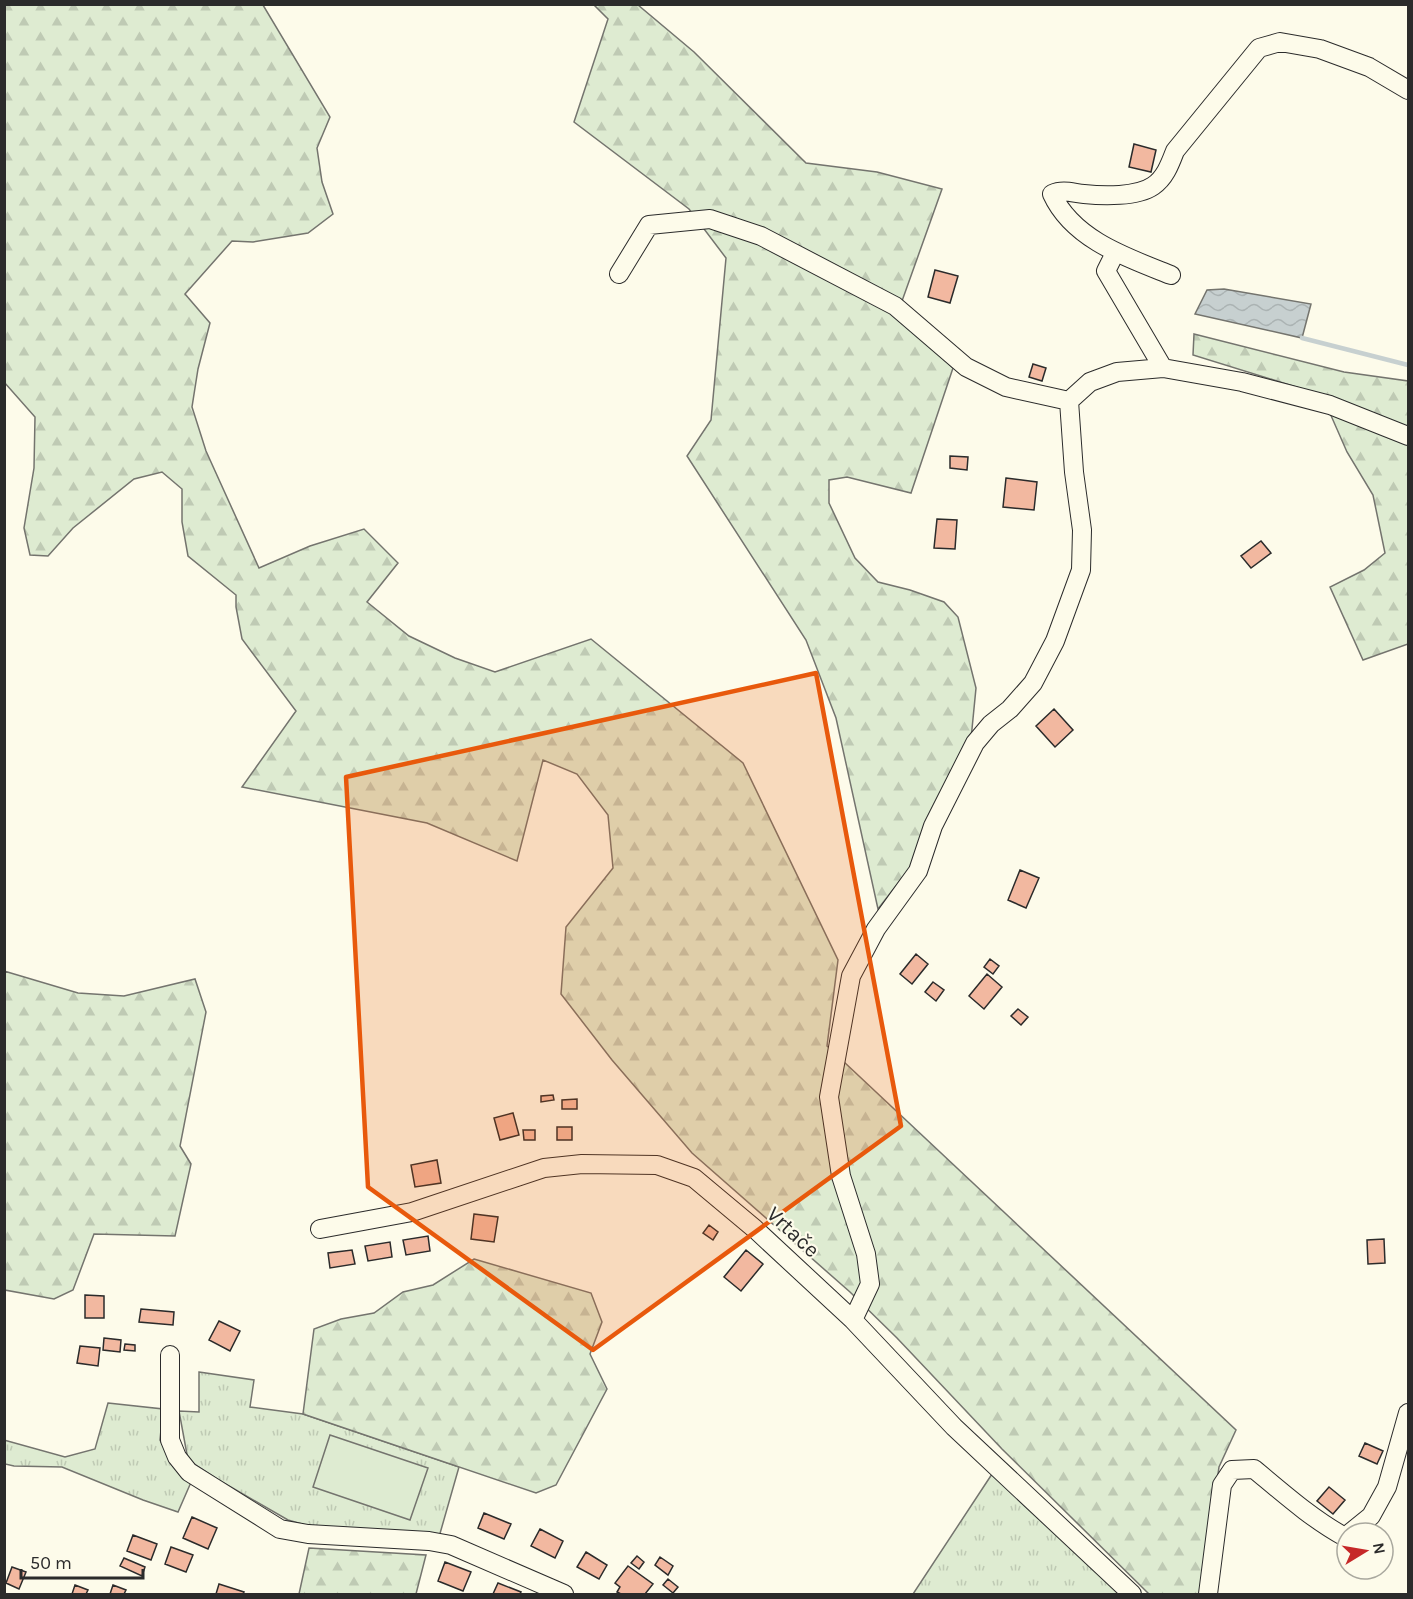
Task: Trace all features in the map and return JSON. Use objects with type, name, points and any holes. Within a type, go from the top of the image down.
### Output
[{"type":"street","points":[[1171,275],[1115,253],[1083,231],[1058,207],[1052,194],[1060,191],[1126,195],[1153,186],[1168,170],[1175,151],[1259,48],[1280,42],[1320,49],[1369,67],[1408,90]]},
{"type":"street","points":[[619,274],[649,225],[710,219],[761,236],[895,306],[966,367],[1006,387],[1070,401]]},
{"type":"street","points":[[1115,253],[1107,271],[1163,368]]},
{"type":"street","points":[[853,1320],[870,1284],[866,1254],[842,1176],[830,1097],[851,975],[876,929],[918,871],[933,826],[975,744],[991,724],[1010,710],[1033,683],[1055,641],[1080,570],[1082,530],[1074,472],[1070,401],[1090,382],[1117,372],[1163,368],[1242,382],[1330,405],[1408,436]]},
{"type":"street","name":"Vrtače","points":[[320,1229],[412,1212],[544,1168],[582,1164],[657,1165],[694,1178],[755,1229],[853,1320],[954,1427],[1132,1594]]},
{"type":"street","points":[[170,1355],[170,1440],[177,1457],[189,1472],[280,1529],[308,1534],[429,1541],[451,1545],[564,1594]]},
{"type":"street","points":[[1365,1521],[1371,1516],[1387,1486],[1408,1413]]},
{"type":"street","points":[[1208,1594],[1222,1485],[1232,1470],[1254,1469],[1305,1511],[1335,1531]]},
{"type":"highlighted area","points":[[816,673],[901,1126],[593,1350],[368,1187],[346,777]]},
{"type":"green space","points":[[4,5],[263,5],[330,117],[317,148],[322,182],[333,214],[308,233],[253,242],[232,241],[185,294],[210,323],[198,369],[192,407],[206,451],[259,568],[310,546],[364,529],[398,563],[367,602],[409,636],[455,658],[495,672],[591,639],[743,763],[838,960],[827,1046],[1236,1430],[1219,1467],[1201,1594],[1149,1594],[1002,1449],[850,1292],[692,1153],[612,1060],[561,994],[566,927],[613,868],[608,815],[577,774],[543,760],[517,861],[427,823],[242,787],[296,711],[242,639],[236,595],[188,556],[182,522],[182,489],[162,472],[134,479],[73,528],[48,556],[30,555],[24,528],[34,468],[35,417],[4,382]]},
{"type":"green space","points":[[594,5],[638,5],[694,52],[806,163],[877,172],[942,189],[897,315],[953,368],[911,493],[847,477],[829,480],[829,503],[855,558],[878,582],[944,602],[958,617],[976,688],[971,739],[913,864],[878,909],[836,718],[806,640],[687,456],[711,420],[726,258],[689,209],[574,122],[608,19]]},
{"type":"green space","points":[[1194,334],[1344,372],[1408,381],[1408,644],[1363,660],[1330,587],[1364,570],[1385,553],[1373,495],[1347,452],[1322,395],[1193,355]]},
{"type":"green space","points":[[4,971],[78,993],[124,996],[195,979],[206,1012],[180,1146],[191,1164],[175,1236],[94,1234],[73,1290],[54,1299],[5,1290]]},
{"type":"green space","points":[[474,1259],[591,1293],[602,1322],[590,1354],[607,1389],[556,1485],[536,1493],[303,1414],[314,1329],[341,1319],[374,1313],[403,1292],[433,1285]]},
{"type":"green space","points":[[199,1372],[254,1380],[250,1407],[303,1414],[459,1467],[439,1537],[316,1528],[288,1520],[188,1460],[179,1411],[199,1412]]},
{"type":"green space","points":[[108,1403],[163,1409],[160,1440],[168,1455],[192,1480],[178,1512],[62,1467],[5,1464],[4,1440],[65,1457],[95,1449]]},
{"type":"green space","points":[[330,1435],[428,1468],[410,1520],[313,1487]]},
{"type":"green space","points":[[994,1471],[1123,1594],[913,1594]]},
{"type":"green space","points":[[309,1548],[426,1555],[416,1594],[299,1594]]},
{"type":"water","points":[[1224,289],[1311,304],[1302,338],[1195,314],[1207,290]]},
{"type":"building","points":[[1134,144],[1156,150],[1151,172],[1129,167]]},
{"type":"building","points":[[935,270],[958,276],[950,303],[928,297]]},
{"type":"building","points":[[1033,364],[1046,368],[1042,381],[1029,377]]},
{"type":"building","points":[[950,456],[968,457],[967,470],[950,468]]},
{"type":"building","points":[[1006,478],[1037,482],[1034,510],[1003,507]]},
{"type":"building","points":[[937,519],[957,520],[955,549],[934,548]]},
{"type":"building","points":[[1261,541],[1271,553],[1251,568],[1241,556]]},
{"type":"building","points":[[1054,709],[1073,730],[1055,747],[1036,726]]},
{"type":"building","points":[[1020,870],[1039,878],[1026,908],[1008,900]]},
{"type":"building","points":[[916,954],[928,964],[912,984],[900,974]]},
{"type":"building","points":[[990,959],[999,966],[993,974],[984,967]]},
{"type":"building","points":[[987,974],[1002,987],[984,1009],[969,996]]},
{"type":"building","points":[[933,982],[944,990],[936,1001],[925,992]]},
{"type":"building","points":[[1018,1009],[1028,1017],[1021,1025],[1011,1016]]},
{"type":"building","points":[[553,1095],[554,1100],[541,1102],[541,1096]]},
{"type":"building","points":[[577,1099],[577,1109],[562,1109],[562,1100]]},
{"type":"building","points":[[513,1113],[519,1135],[500,1140],[494,1118]]},
{"type":"building","points":[[557,1127],[572,1127],[572,1140],[557,1140]]},
{"type":"building","points":[[523,1130],[535,1130],[535,1140],[524,1140]]},
{"type":"building","points":[[437,1160],[441,1183],[415,1187],[411,1165]]},
{"type":"building","points":[[474,1214],[498,1217],[494,1242],[471,1239]]},
{"type":"building","points":[[709,1225],[718,1232],[713,1240],[703,1233]]},
{"type":"building","points":[[428,1236],[430,1251],[406,1255],[403,1240]]},
{"type":"building","points":[[1384,1239],[1385,1263],[1368,1264],[1367,1240]]},
{"type":"building","points":[[390,1242],[392,1257],[368,1261],[365,1246]]},
{"type":"building","points":[[352,1250],[355,1264],[330,1268],[328,1253]]},
{"type":"building","points":[[746,1250],[763,1264],[741,1291],[724,1277]]},
{"type":"building","points":[[85,1295],[104,1296],[104,1318],[85,1318]]},
{"type":"building","points":[[141,1309],[174,1312],[173,1325],[139,1322]]},
{"type":"building","points":[[219,1321],[240,1331],[230,1351],[209,1340]]},
{"type":"building","points":[[104,1338],[121,1340],[120,1352],[103,1350]]},
{"type":"building","points":[[125,1344],[135,1345],[135,1351],[124,1350]]},
{"type":"building","points":[[80,1346],[100,1348],[98,1366],[77,1363]]},
{"type":"building","points":[[1365,1443],[1383,1451],[1377,1464],[1359,1456]]},
{"type":"building","points":[[1329,1487],[1345,1500],[1333,1514],[1317,1501]]},
{"type":"building","points":[[484,1513],[511,1524],[504,1539],[478,1528]]},
{"type":"building","points":[[192,1517],[217,1528],[208,1549],[183,1538]]},
{"type":"building","points":[[540,1529],[563,1541],[555,1558],[531,1546]]},
{"type":"building","points":[[133,1535],[157,1544],[151,1560],[127,1551]]},
{"type":"building","points":[[171,1547],[193,1555],[186,1572],[165,1564]]},
{"type":"building","points":[[586,1552],[607,1565],[599,1579],[577,1567]]},
{"type":"building","points":[[637,1556],[644,1562],[639,1569],[631,1563]]},
{"type":"building","points":[[660,1557],[673,1566],[668,1575],[655,1565]]},
{"type":"building","points":[[124,1558],[145,1567],[142,1576],[120,1566]]},
{"type":"building","points":[[445,1562],[471,1572],[463,1591],[438,1581]]},
{"type":"building","points":[[628,1566],[653,1584],[645,1594],[617,1592],[620,1587],[615,1583]]},
{"type":"building","points":[[12,1567],[26,1572],[19,1589],[6,1583]]},
{"type":"building","points":[[668,1579],[678,1587],[673,1593],[663,1585]]},
{"type":"building","points":[[498,1583],[521,1592],[520,1594],[493,1594]]},
{"type":"building","points":[[219,1584],[244,1592],[243,1594],[216,1594]]},
{"type":"building","points":[[75,1585],[88,1590],[86,1594],[72,1594]]},
{"type":"building","points":[[113,1585],[126,1590],[124,1594],[110,1594]]},
{"type":"waterway","points":[[1302,338],[1408,365]]}]
